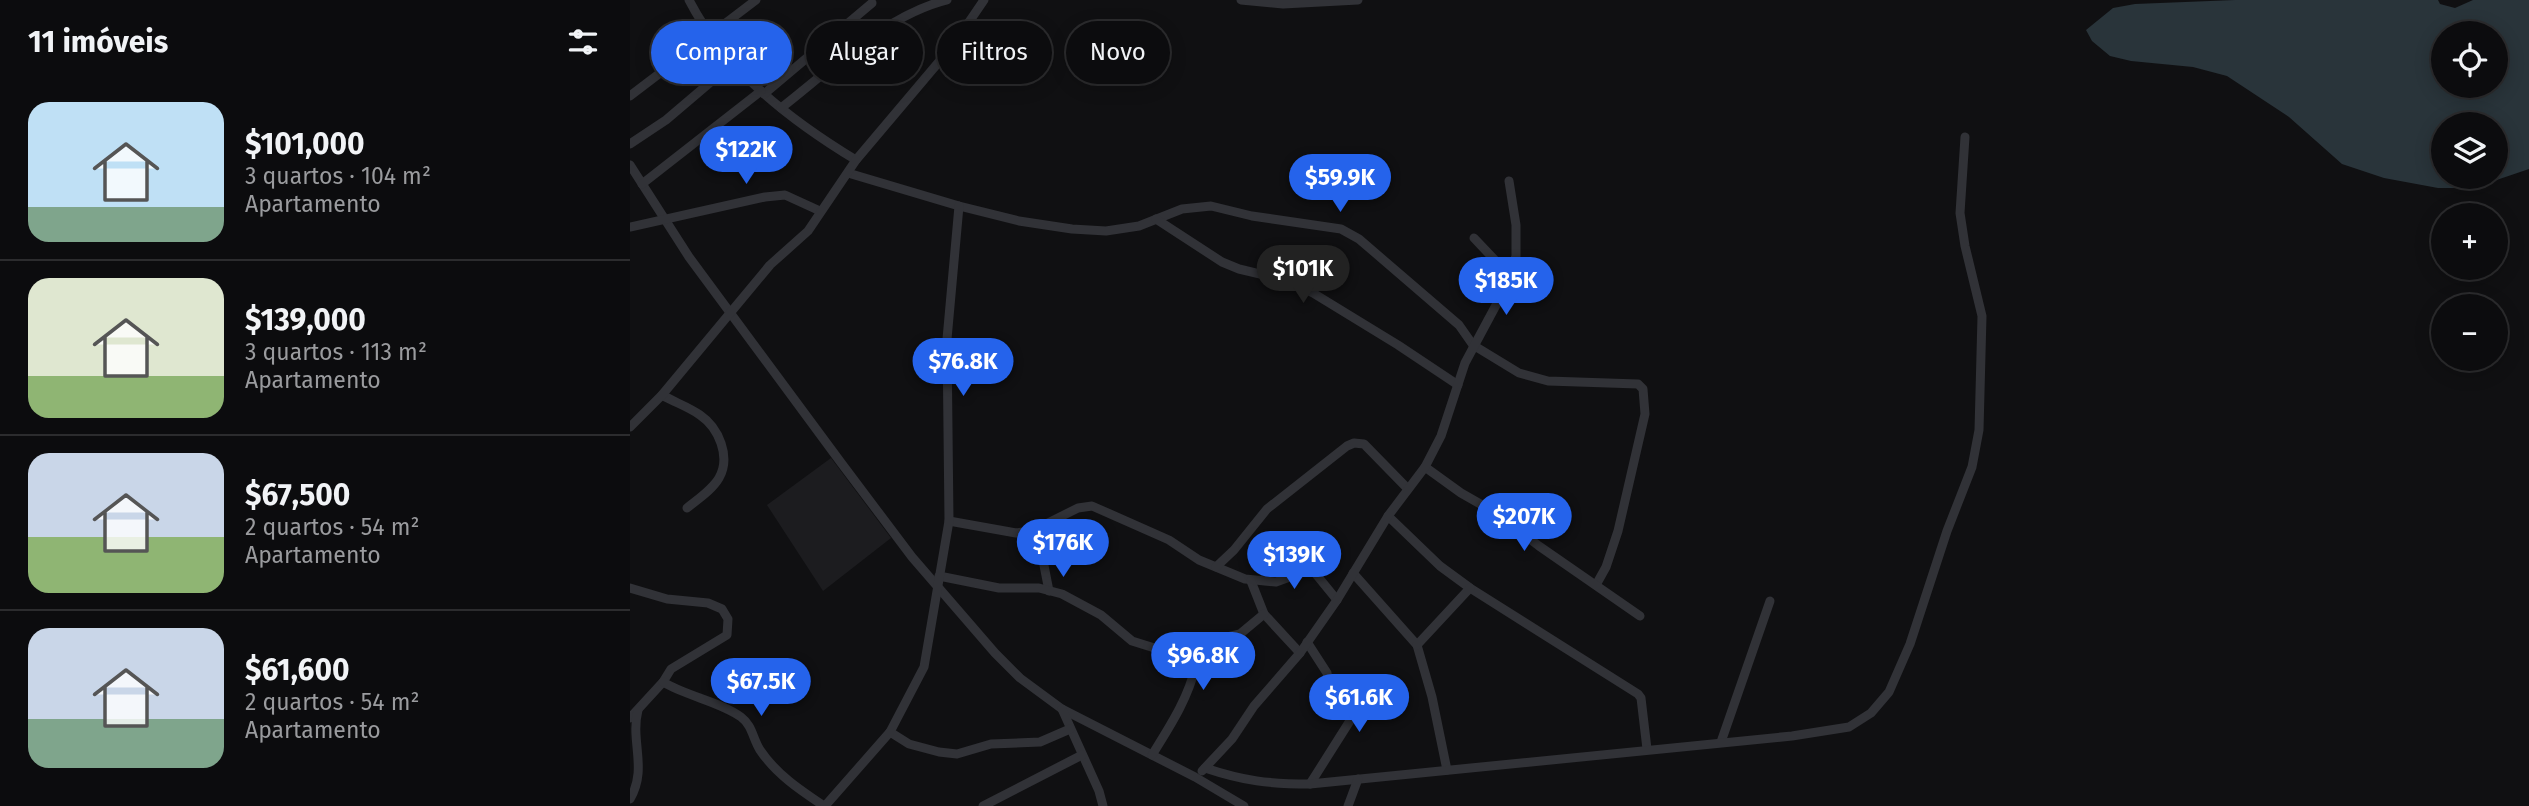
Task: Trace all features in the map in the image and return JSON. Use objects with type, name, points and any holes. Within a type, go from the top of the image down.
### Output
[{"type":"street","points":[[688,0],[702,21]]},
{"type":"street","points":[[730,21],[756,0]]},
{"type":"street","points":[[782,108],[893,21],[928,4],[947,0]]},
{"type":"street","points":[[630,427],[662,395],[770,265],[802,238],[856,160],[954,44],[984,0]]},
{"type":"street","points":[[1241,0],[1283,4],[1358,0]]},
{"type":"street","points":[[642,184],[763,92],[872,3]]},
{"type":"street","points":[[630,96],[651,80]]},
{"type":"street","points":[[630,144],[666,120],[708,84]]},
{"type":"street","points":[[755,84],[782,108],[856,160]]},
{"type":"street","points":[[1205,768],[1240,780],[1310,784],[1792,736],[1849,727],[1871,713],[1889,692],[1910,644],[1947,531],[1972,467],[1979,430],[1982,316],[1960,213],[1965,137]]},
{"type":"street","points":[[630,165],[689,257],[850,474],[938,587],[995,653],[1020,678],[1062,709],[1195,777],[1237,804]]},
{"type":"street","points":[[848,173],[959,206],[1072,229],[1106,230],[1139,226],[1182,209],[1211,206],[1252,216],[1341,229],[1359,239],[1459,325],[1474,345],[1519,373],[1548,381],[1638,384],[1643,389],[1645,414],[1618,531],[1606,567],[1596,585]]},
{"type":"street","points":[[1195,777],[1232,739],[1254,706],[1300,653],[1337,600],[1388,516],[1424,467],[1441,436],[1474,345],[1502,294],[1517,247],[1509,181]]},
{"type":"street","points":[[630,227],[785,195],[820,211]]},
{"type":"street","points":[[663,682],[681,693],[740,716],[749,726],[760,749],[778,771],[824,806],[890,732],[924,667],[949,521],[947,339],[959,206]]},
{"type":"street","points":[[1156,219],[1222,262],[1239,269],[1290,281],[1313,293],[1458,385]]},
{"type":"street","points":[[1474,238],[1509,275]]},
{"type":"street","points":[[662,395],[701,416],[721,443],[724,460],[719,478],[687,508]]},
{"type":"street","points":[[1216,567],[1234,550],[1267,509],[1354,443],[1364,444],[1408,489]]},
{"type":"street","points":[[1424,467],[1496,513],[1640,616]]},
{"type":"street","points":[[949,521],[1016,533],[1034,530],[1078,508],[1092,506],[1169,540],[1199,560],[1251,581],[1276,582],[1309,569],[1337,600]]},
{"type":"street","points":[[1388,516],[1440,566],[1470,588],[1638,694],[1641,698],[1647,750]]},
{"type":"street","points":[[1034,530],[1040,545],[1049,591]]},
{"type":"street","points":[[1353,573],[1417,645],[1432,697],[1447,769]]},
{"type":"street","points":[[939,576],[999,588],[1062,594],[1101,615],[1132,641],[1193,660],[1196,665],[1180,712],[1152,755]]},
{"type":"street","points":[[1251,581],[1264,614],[1300,653]]},
{"type":"street","points":[[630,587],[667,599],[708,603],[722,609],[728,619],[727,635],[671,669],[663,682],[630,718]]},
{"type":"street","points":[[1417,645],[1470,588]]},
{"type":"street","points":[[1721,742],[1770,601]]},
{"type":"street","points":[[1166,652],[1240,634],[1264,614]]},
{"type":"street","points":[[1307,642],[1327,673],[1329,687],[1353,716],[1310,784]]},
{"type":"street","points":[[630,799],[639,777],[634,723],[639,709]]},
{"type":"street","points":[[1062,709],[1103,806]]},
{"type":"street","points":[[890,732],[909,744],[957,754],[991,744],[1040,741],[1070,729]]},
{"type":"street","points":[[984,806],[1082,755]]},
{"type":"street","points":[[1348,806],[1358,779]]},
{"type":"shaded area","points":[[2235,0],[2438,0],[2440,4],[2455,8],[2473,0],[2529,0],[2529,169],[2508,176],[2508,112],[2431,112],[2431,187],[2384,178],[2342,164],[2289,117],[2227,76],[2193,67],[2131,61],[2110,56],[2092,41],[2086,30],[2113,8],[2135,4]]},
{"type":"shaded area","points":[[831,458],[891,538],[823,591],[767,505]]}]
